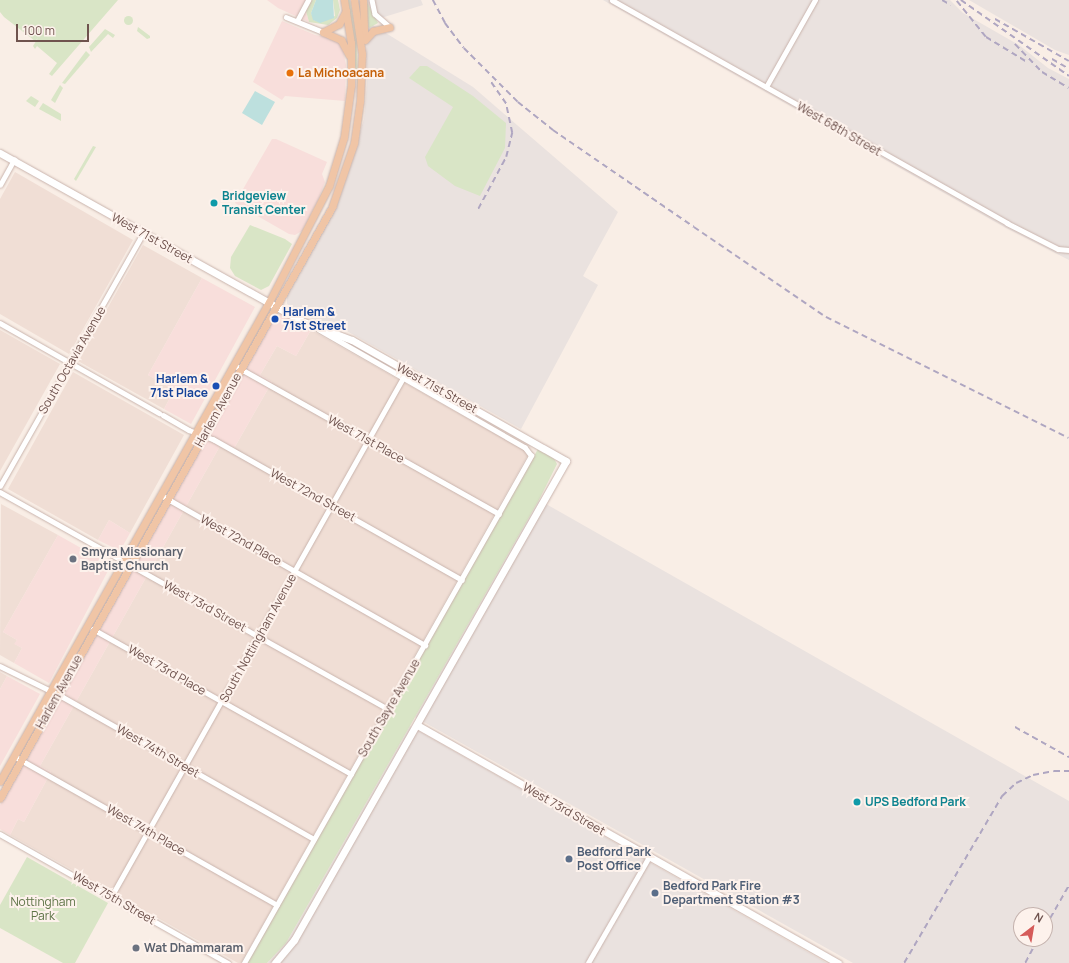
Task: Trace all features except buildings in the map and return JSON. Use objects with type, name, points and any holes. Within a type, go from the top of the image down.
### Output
[{"type":"main road","name":"Harlem Avenue","points":[[0,781],[315,218],[334,174],[347,122],[351,63],[344,0]]},
{"type":"main road","name":"Harlem Avenue","points":[[0,798],[203,435],[324,223],[341,183],[358,122],[362,54],[354,0]]},
{"type":"main road","points":[[362,54],[364,40],[363,0]]},
{"type":"main road","points":[[323,32],[339,24],[346,10]]},
{"type":"main road","points":[[364,40],[373,31],[390,27]]},
{"type":"main road","points":[[323,32],[343,43],[351,63]]},
{"type":"street","points":[[296,21],[308,0]]},
{"type":"street","points":[[372,0],[375,14],[390,27]]},
{"type":"street","name":"West 68th Street","points":[[612,0],[1007,223],[1058,249],[1069,250]]},
{"type":"street","points":[[766,87],[815,0]]},
{"type":"street","points":[[286,17],[323,32]]},
{"type":"street","name":"West 71st Street","points":[[0,153],[404,378],[530,453]]},
{"type":"street","points":[[0,185],[14,160]]},
{"type":"street","name":"South Octavia Avenue","points":[[0,486],[143,233]]},
{"type":"street","name":"West 71st Street","points":[[304,322],[352,340],[566,461],[416,725]]},
{"type":"street","name":"West 72nd Street","points":[[0,323],[161,414],[332,505],[462,580]]},
{"type":"street","name":"West 71st Place","points":[[234,365],[499,514]]},
{"type":"street","name":"South Nottingham Avenue","points":[[112,897],[404,378]]},
{"type":"street","name":"South Sayre Avenue","points":[[244,963],[530,459],[530,453]]},
{"type":"street","name":"West 73rd Street","points":[[0,492],[388,709]]},
{"type":"street","name":"West 72nd Place","points":[[161,495],[425,644]]},
{"type":"street","name":"West 73rd Place","points":[[87,625],[351,774]]},
{"type":"street","name":"West 74th Street","points":[[0,666],[57,695],[314,840]]},
{"type":"street","points":[[275,963],[294,940],[416,725]]},
{"type":"street","name":"West 73rd Street","points":[[416,725],[838,963]]},
{"type":"street","name":"West 74th Place","points":[[14,756],[277,905]]},
{"type":"street","name":"West 75th Street","points":[[0,834],[228,963]]},
{"type":"street","points":[[588,963],[649,857]]},
{"type":"shaded area","points":[[267,0],[312,0],[306,11],[309,22],[278,8]]},
{"type":"shaded area","points":[[366,0],[421,0],[423,5],[368,22],[473,87],[618,212],[583,276],[598,285],[521,429],[345,330],[315,321],[287,304],[287,293],[341,193],[364,119],[367,83]]},
{"type":"shaded area","points":[[603,0],[950,0],[963,13],[1019,45],[1048,68],[1069,79],[1069,260],[1006,228]]},
{"type":"shaded area","points":[[969,0],[1069,0],[1069,55],[1055,50]]},
{"type":"shaded area","points":[[282,21],[315,35],[329,37],[342,45],[346,65],[345,101],[285,96],[282,100],[253,82]]},
{"type":"shaded area","points":[[272,139],[276,139],[327,162],[322,174],[325,182],[318,200],[302,231],[295,235],[289,234],[235,203]]},
{"type":"shaded area","points":[[15,172],[133,240],[69,354],[0,314],[0,199]]},
{"type":"shaded area","points":[[143,245],[202,278],[148,375],[174,390],[164,409],[78,361]]},
{"type":"shaded area","points":[[202,278],[255,307],[191,424],[164,409],[174,390],[148,375]]},
{"type":"shaded area","points":[[282,314],[311,330],[296,356],[277,346],[260,375],[272,382],[232,452],[220,446],[40,766],[51,772],[24,822],[18,819],[10,835],[0,829],[0,805],[275,316]]},
{"type":"shaded area","points":[[0,330],[60,364],[0,471]]},
{"type":"shaded area","name":"Nottingham Park","points":[[311,330],[529,453],[241,963],[238,963],[10,835],[18,819],[24,822],[51,772],[40,766],[220,446],[232,452],[272,382],[260,375],[277,346],[296,356]]},
{"type":"shaded area","points":[[73,372],[184,435],[130,533],[109,520],[98,540],[8,489]]},
{"type":"shaded area","points":[[539,500],[1069,801],[1069,963],[853,963],[415,717]]},
{"type":"shaded area","points":[[1,504],[58,535],[3,632],[17,640],[15,644],[22,648],[14,663],[0,655]]},
{"type":"shaded area","points":[[109,520],[130,533],[120,551],[98,540]]},
{"type":"shaded area","points":[[58,535],[111,565],[49,683],[14,663],[22,648],[14,644],[17,640],[3,632]]},
{"type":"shaded area","points":[[0,672],[7,676],[0,689]]},
{"type":"shaded area","points":[[7,676],[40,694],[0,766],[0,689]]},
{"type":"shaded area","points":[[410,726],[827,963],[267,963],[286,943]]},
{"type":"green space","points":[[0,0],[118,0],[52,76],[49,74],[57,63],[37,46],[35,49],[33,46],[38,38],[35,41],[4,17],[0,12]]},
{"type":"green space","points":[[312,0],[316,0],[311,13],[315,21],[335,16],[333,0],[338,0],[340,10],[337,18],[328,25],[309,22],[306,11]]},
{"type":"green space","points":[[347,0],[350,0],[357,38],[358,90]]},
{"type":"green space","points":[[366,0],[378,23],[369,28],[368,27]]},
{"type":"green space","points":[[128,15],[133,20],[128,25],[123,20]]},
{"type":"green space","points":[[138,27],[150,36],[150,38],[147,39],[137,31]]},
{"type":"green space","points":[[105,29],[115,35],[113,38],[108,34],[91,52],[89,47]]},
{"type":"green space","points":[[86,51],[90,55],[65,84],[62,83]]},
{"type":"green space","points":[[420,66],[427,66],[473,96],[506,123],[505,148],[480,196],[455,186],[428,166],[425,157],[453,107],[409,78]]},
{"type":"green space","points":[[60,85],[63,88],[55,103],[51,100]]},
{"type":"green space","points":[[31,96],[39,101],[35,107],[26,101]]},
{"type":"green space","points":[[43,103],[61,114],[61,121],[39,109]]},
{"type":"green space","points":[[93,146],[96,147],[76,181],[74,179]]},
{"type":"green space","points":[[250,225],[285,239],[292,244],[269,286],[261,290],[235,276],[230,268],[231,257]]},
{"type":"green space","points":[[538,449],[553,457],[557,464],[539,500],[286,943],[267,963],[246,963]]},
{"type":"green space","name":"Nottingham Park","points":[[27,857],[108,903],[75,963],[63,963],[0,928],[0,905]]},
{"type":"water","points":[[316,0],[333,0],[334,18],[320,23],[313,20],[311,13]]},
{"type":"water","points":[[255,91],[275,102],[262,125],[242,113]]},
{"type":"railway","points":[[433,0],[445,23],[464,48],[518,102],[553,130],[826,317],[1069,438]]},
{"type":"railway","points":[[942,0],[951,5]]},
{"type":"railway","points":[[961,0],[1069,76]]},
{"type":"railway","points":[[957,1],[986,37],[1027,62]]},
{"type":"railway","points":[[995,19],[1069,61]]},
{"type":"railway","points":[[1015,44],[1042,72],[1069,88]]},
{"type":"railway","points":[[1052,59],[1069,69]]},
{"type":"railway","points":[[478,209],[506,157],[512,133],[506,104],[490,81]]},
{"type":"railway","points":[[1015,727],[1069,757]]},
{"type":"railway","points":[[904,963],[1002,796],[1016,783],[1033,775],[1054,771],[1069,771]]},
{"type":"railway","points":[[1053,913],[1069,885]]},
{"type":"railway","points":[[1025,963],[1034,947]]},
{"type":"place","name":"La Michoacana","points":[[290,73]]},
{"type":"place","name":"Bridgeview Transit Center","points":[[214,203]]},
{"type":"place","name":"Harlem & 71st Street","points":[[275,319]]},
{"type":"place","name":"Harlem & 71st Place","points":[[216,386]]},
{"type":"place","name":"Smyra Missionary Baptist Church","points":[[73,559]]},
{"type":"place","name":"UPS Bedford Park","points":[[857,802]]},
{"type":"place","name":"Bedford Park Post Office","points":[[569,859]]},
{"type":"place","name":"Bedford Park Fire Department Station #3","points":[[655,893]]},
{"type":"place","name":"Wat Dhammaram","points":[[136,948]]}]
